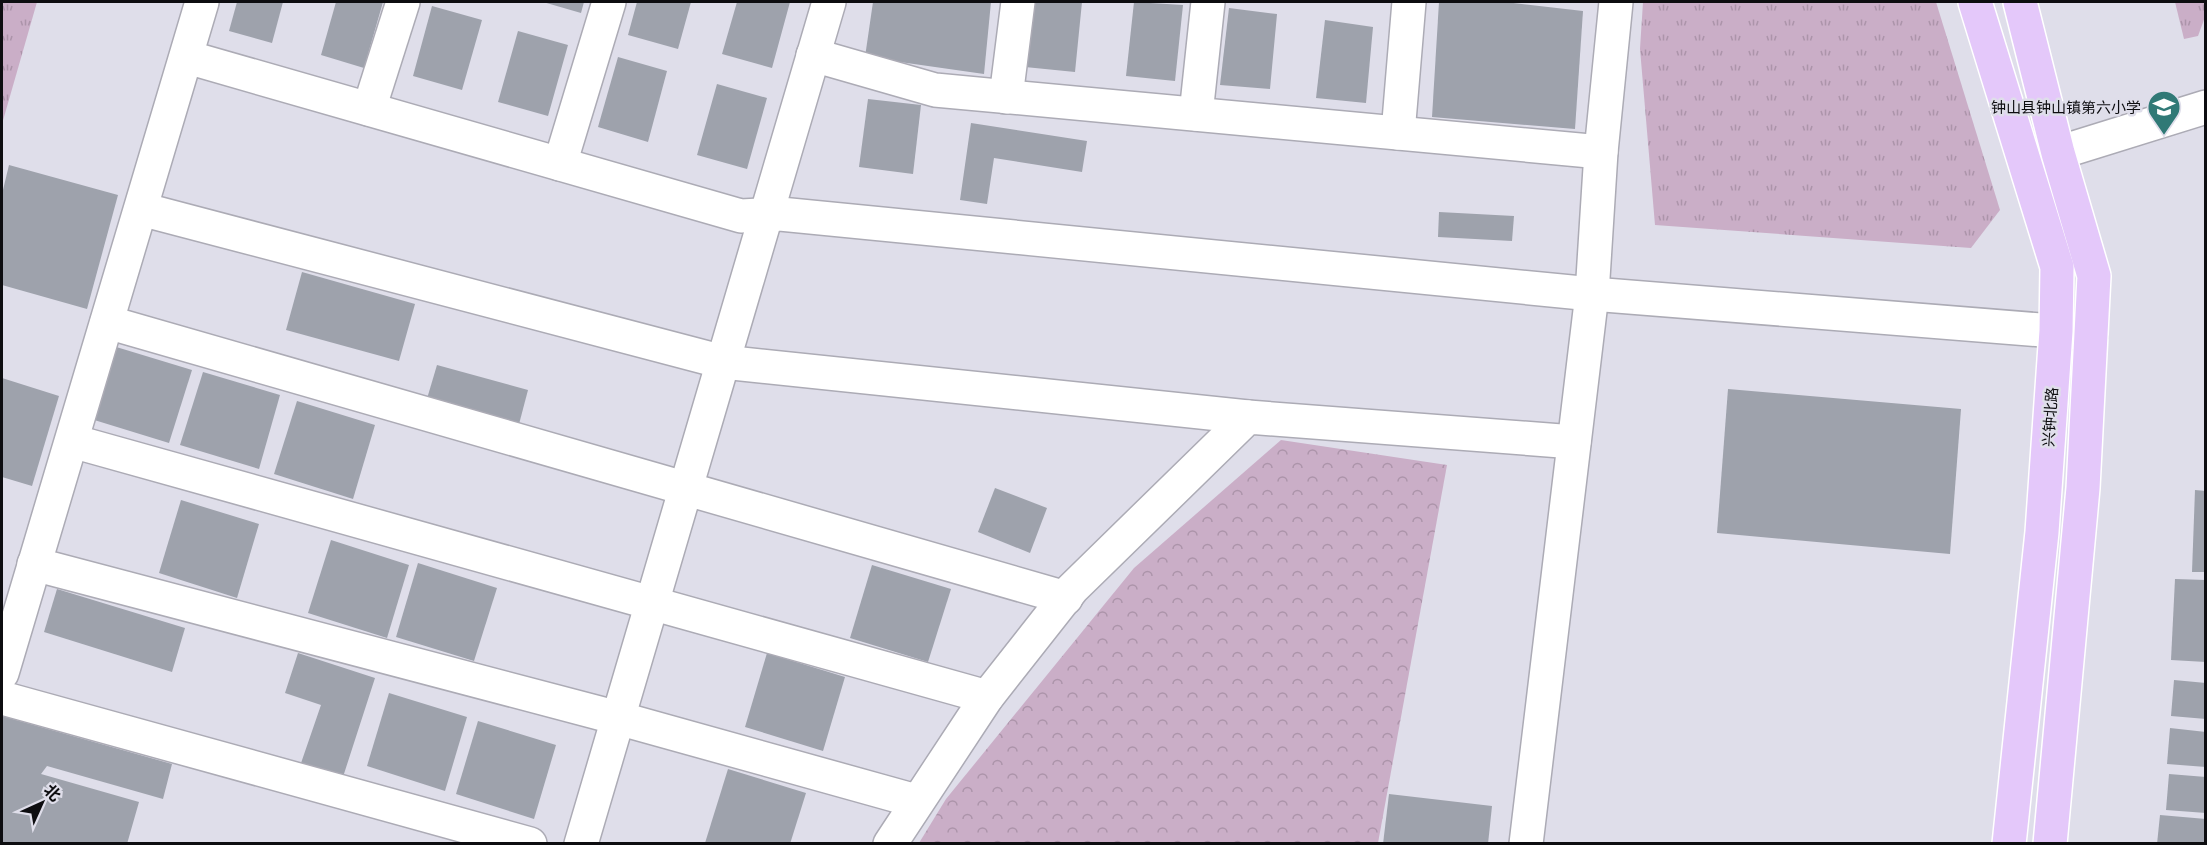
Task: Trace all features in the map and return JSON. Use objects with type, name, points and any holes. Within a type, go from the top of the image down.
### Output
[{"type":"main road","name":"兴钟北路","points":[[1975,2],[2057,267],[2056,331],[2042,532],[2008,843]]},
{"type":"main road","points":[[2020,2],[2058,153],[2094,276],[2083,488],[2050,843]]},
{"type":"street","points":[[2,673],[202,2]]},
{"type":"street","points":[[369,109],[403,2]]},
{"type":"street","points":[[560,164],[609,2]]},
{"type":"street","points":[[581,843],[829,2]]},
{"type":"street","points":[[1006,97],[1018,2]]},
{"type":"street","points":[[1196,114],[1208,2]]},
{"type":"street","points":[[1398,133],[1409,2]]},
{"type":"street","points":[[1526,843],[1592,294],[1601,152],[1616,2]]},
{"type":"street","points":[[813,56],[935,90],[1601,152]]},
{"type":"street","points":[[187,57],[741,216],[780,213],[1592,294],[2091,334]]},
{"type":"street","points":[[2058,153],[2205,106]]},
{"type":"street","points":[[141,209],[723,362],[1248,417],[1574,442]]},
{"type":"street","points":[[107,322],[1065,598]]},
{"type":"street","points":[[890,843],[987,696],[1072,589],[1248,417]]},
{"type":"street","points":[[72,441],[987,696]]},
{"type":"street","points":[[34,564],[618,718],[916,801]]},
{"type":"street","points":[[2,698],[530,843]]},
{"type":"green space","points":[[2,2],[37,2],[2,124]]},
{"type":"green space","points":[[1643,2],[1936,2],[2000,210],[1971,248],[1655,225],[1640,49]]},
{"type":"green space","points":[[2175,2],[2205,2],[2205,17],[2198,36],[2184,39]]},
{"type":"green space","points":[[1281,440],[1447,465],[1378,843],[919,843],[946,799],[1134,568]]},
{"type":"building","points":[[237,2],[283,2],[272,43],[229,31]]},
{"type":"building","points":[[336,2],[383,2],[364,68],[321,55]]},
{"type":"building","points":[[543,2],[584,2],[581,13]]},
{"type":"building","points":[[637,2],[691,2],[678,49],[628,35]]},
{"type":"building","points":[[737,2],[790,2],[772,68],[722,54]]},
{"type":"building","points":[[873,2],[991,2],[984,74],[865,57]]},
{"type":"building","points":[[1033,2],[1082,2],[1075,72],[1025,67]]},
{"type":"building","points":[[1134,2],[1183,5],[1175,81],[1126,76]]},
{"type":"building","points":[[1439,2],[1505,2],[1583,11],[1575,129],[1432,117]]},
{"type":"building","points":[[432,6],[482,20],[462,90],[413,76]]},
{"type":"building","points":[[1229,8],[1277,14],[1270,89],[1220,85]]},
{"type":"building","points":[[1325,20],[1373,27],[1366,103],[1316,98]]},
{"type":"building","points":[[518,31],[568,45],[548,116],[498,102]]},
{"type":"building","points":[[618,57],[667,71],[648,142],[598,127]]},
{"type":"building","points":[[717,84],[767,98],[747,169],[697,155]]},
{"type":"building","points":[[868,99],[921,105],[913,174],[859,167]]},
{"type":"building","points":[[971,123],[1087,141],[1082,172],[994,158],[987,204],[960,200]]},
{"type":"building","points":[[9,165],[118,195],[87,309],[2,285],[2,194]]},
{"type":"building","points":[[1439,212],[1514,216],[1512,241],[1438,237]]},
{"type":"building","points":[[302,272],[415,304],[399,361],[286,330]]},
{"type":"building","points":[[113,346],[192,370],[169,443],[91,419]]},
{"type":"building","points":[[437,365],[528,390],[518,428],[426,402]]},
{"type":"building","points":[[203,372],[280,395],[259,469],[180,445]]},
{"type":"building","points":[[2,378],[59,396],[32,486],[2,477]]},
{"type":"building","points":[[1728,389],[1961,409],[1950,554],[1717,533]]},
{"type":"building","points":[[297,401],[375,425],[353,499],[274,474]]},
{"type":"building","points":[[995,488],[1047,508],[1030,553],[978,532]]},
{"type":"building","points":[[2195,490],[2206,491],[2206,572],[2192,572]]},
{"type":"building","points":[[181,500],[259,524],[237,598],[159,573]]},
{"type":"building","points":[[331,540],[409,565],[387,638],[308,613]]},
{"type":"building","points":[[418,563],[497,588],[474,661],[396,637]]},
{"type":"building","points":[[872,565],[951,589],[928,662],[850,638]]},
{"type":"building","points":[[2175,579],[2206,580],[2206,662],[2171,660]]},
{"type":"building","points":[[57,589],[185,628],[172,672],[44,632]]},
{"type":"building","points":[[298,653],[375,678],[342,780],[300,766],[321,705],[285,693]]},
{"type":"building","points":[[767,653],[845,677],[823,751],[745,727]]},
{"type":"building","points":[[2174,680],[2206,683],[2206,719],[2171,716]]},
{"type":"building","points":[[389,693],[467,717],[445,791],[367,766]]},
{"type":"building","points":[[2,716],[172,764],[163,799],[47,766],[41,774],[139,802],[127,844],[2,844]]},
{"type":"building","points":[[478,721],[556,745],[534,819],[456,794]]},
{"type":"building","points":[[2170,728],[2206,732],[2206,767],[2167,764]]},
{"type":"building","points":[[728,769],[806,793],[790,844],[705,843]]},
{"type":"building","points":[[2169,774],[2206,777],[2206,813],[2166,810]]},
{"type":"building","points":[[1389,794],[1492,806],[1488,844],[1383,844]]},
{"type":"building","points":[[2160,815],[2206,819],[2206,844],[2157,844]]},
{"type":"place","name":"钟山县钟山镇第六小学","points":[[2164,136]]}]
